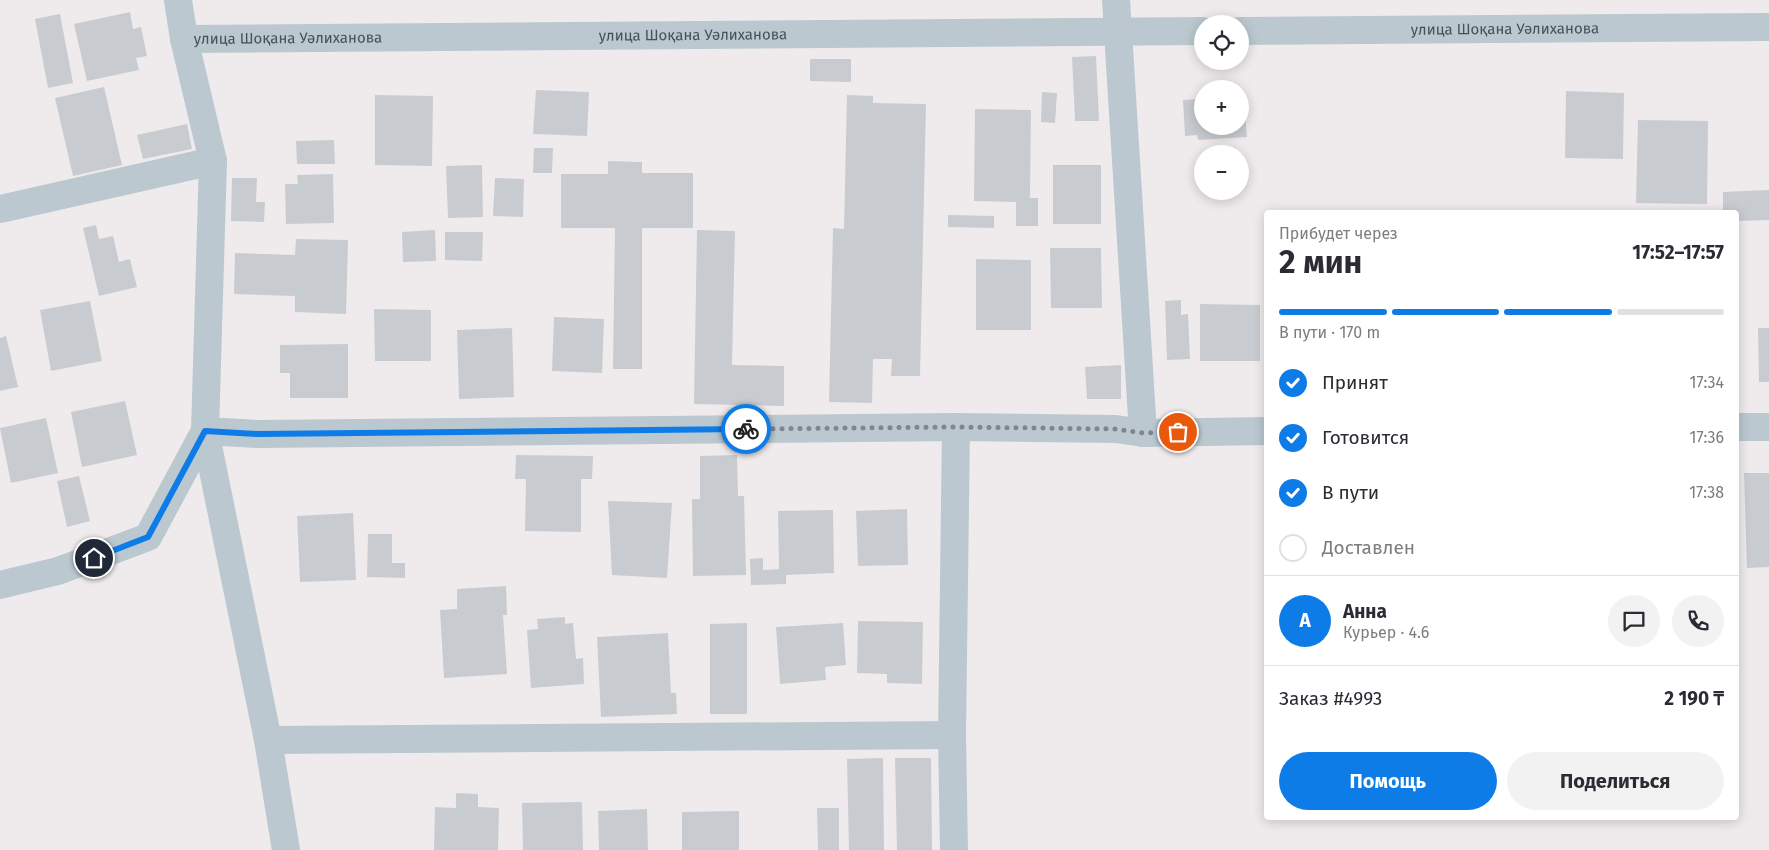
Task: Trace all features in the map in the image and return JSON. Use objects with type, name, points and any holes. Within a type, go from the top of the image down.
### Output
[{"type":"street","points":[[178,0],[184,39],[213,161],[205,431],[268,740],[286,850]]},
{"type":"street","points":[[1116,0],[1143,433]]},
{"type":"street","name":"улица Шоқана Уәлиханова","points":[[1249,31],[1769,27]]},
{"type":"street","name":"улица Шоқана Уәлиханова","points":[[184,39],[1194,32]]},
{"type":"street","points":[[0,209],[213,161]]},
{"type":"street","points":[[954,850],[952,735],[956,427]]},
{"type":"street","points":[[205,431],[258,434],[956,427],[1116,429],[1143,433],[1264,432]]},
{"type":"street","points":[[1739,427],[1769,427]]},
{"type":"street","points":[[0,585],[58,572],[148,537],[205,431]]},
{"type":"street","points":[[268,740],[952,735]]},
{"type":"building","points":[[130,12],[133,29],[141,27],[147,56],[136,58],[139,70],[87,81],[74,24]]},
{"type":"building","points":[[60,14],[73,83],[48,88],[35,19]]},
{"type":"building","points":[[1096,56],[1099,121],[1075,121],[1072,57]]},
{"type":"building","points":[[810,59],[851,59],[851,82],[810,81]]},
{"type":"building","points":[[104,87],[122,165],[73,176],[55,98]]},
{"type":"building","points":[[536,90],[589,92],[587,136],[533,134]]},
{"type":"building","points":[[1566,91],[1624,93],[1623,159],[1565,158]]},
{"type":"building","points":[[1042,92],[1057,93],[1055,123],[1041,122]]},
{"type":"building","points":[[375,95],[433,96],[432,166],[375,165]]},
{"type":"building","points":[[847,95],[873,96],[873,103],[926,104],[920,376],[891,376],[892,359],[873,359],[872,403],[829,402],[833,228],[844,229]]},
{"type":"building","points":[[1194,99],[1194,135],[1197,135],[1185,136],[1183,100]]},
{"type":"building","points":[[975,109],[1031,110],[1030,198],[1038,198],[1038,226],[1016,226],[1016,202],[974,201]]},
{"type":"building","points":[[1638,120],[1708,121],[1707,204],[1636,203]]},
{"type":"building","points":[[187,124],[192,149],[143,159],[137,135]]},
{"type":"building","points":[[1197,135],[1247,135],[1247,137],[1198,140]]},
{"type":"building","points":[[334,140],[335,164],[297,164],[296,141]]},
{"type":"building","points":[[534,148],[553,148],[552,173],[533,173]]},
{"type":"building","points":[[608,161],[642,162],[642,173],[693,173],[693,228],[642,228],[642,369],[613,369],[615,228],[561,228],[561,174],[608,174]]},
{"type":"building","points":[[482,165],[483,217],[448,218],[446,166]]},
{"type":"building","points":[[1053,165],[1101,165],[1101,224],[1053,224]]},
{"type":"building","points":[[333,174],[334,223],[286,224],[285,184],[298,184],[297,175]]},
{"type":"building","points":[[232,178],[257,178],[256,202],[265,202],[264,222],[231,221]]},
{"type":"building","points":[[495,178],[524,179],[523,217],[493,216]]},
{"type":"building","points":[[1769,190],[1769,220],[1739,221],[1739,210],[1723,210],[1723,192]]},
{"type":"building","points":[[948,215],[994,216],[994,228],[948,227]]},
{"type":"building","points":[[96,225],[99,239],[113,236],[119,262],[130,259],[137,287],[99,296],[83,228]]},
{"type":"building","points":[[435,230],[436,261],[403,262],[402,232]]},
{"type":"building","points":[[697,230],[735,231],[732,365],[784,366],[784,406],[694,404]]},
{"type":"building","points":[[445,232],[483,232],[482,261],[445,260]]},
{"type":"building","points":[[296,239],[348,240],[346,314],[295,312],[295,296],[234,294],[235,253],[295,255]]},
{"type":"building","points":[[1050,248],[1101,248],[1102,308],[1051,308]]},
{"type":"building","points":[[976,259],[1031,260],[1031,330],[976,330]]},
{"type":"building","points":[[1181,300],[1181,315],[1188,314],[1190,359],[1167,360],[1165,301]]},
{"type":"building","points":[[90,301],[102,361],[51,371],[40,310]]},
{"type":"building","points":[[1200,304],[1260,305],[1260,361],[1200,361]]},
{"type":"building","points":[[374,309],[431,310],[431,361],[375,361]]},
{"type":"building","points":[[554,317],[604,319],[602,373],[552,371]]},
{"type":"building","points":[[512,328],[514,397],[459,399],[457,330]]},
{"type":"building","points":[[1758,328],[1769,328],[1769,382],[1759,382]]},
{"type":"building","points":[[6,336],[18,387],[0,391],[0,338]]},
{"type":"building","points":[[348,344],[348,398],[290,398],[290,373],[280,373],[280,345]]},
{"type":"building","points":[[1121,365],[1121,399],[1087,399],[1085,367]]},
{"type":"building","points":[[125,401],[137,455],[82,467],[71,412]]},
{"type":"building","points":[[46,418],[58,473],[11,483],[0,428]]},
{"type":"building","points":[[516,455],[593,456],[592,479],[581,479],[581,532],[525,531],[526,479],[515,479]]},
{"type":"building","points":[[737,455],[738,496],[744,496],[746,575],[693,576],[692,499],[700,499],[700,456]]},
{"type":"building","points":[[1744,473],[1769,473],[1769,567],[1747,568]]},
{"type":"building","points":[[79,476],[90,521],[67,527],[57,481]]},
{"type":"building","points":[[608,501],[672,503],[667,578],[612,575]]},
{"type":"building","points":[[907,509],[908,565],[858,566],[856,511]]},
{"type":"building","points":[[833,510],[834,573],[786,575],[786,584],[751,585],[750,559],[763,558],[763,570],[779,569],[778,511]]},
{"type":"building","points":[[353,513],[356,580],[300,582],[297,516]]},
{"type":"building","points":[[368,534],[392,534],[392,563],[405,563],[405,578],[367,577]]},
{"type":"building","points":[[506,586],[507,615],[503,615],[507,674],[444,678],[440,610],[457,609],[457,589]]},
{"type":"building","points":[[565,617],[565,624],[573,623],[576,659],[583,658],[584,684],[531,688],[527,630],[538,629],[537,619]]},
{"type":"building","points":[[858,621],[923,622],[922,684],[887,683],[887,674],[857,673]]},
{"type":"building","points":[[747,623],[747,714],[710,714],[710,624]]},
{"type":"building","points":[[843,623],[846,665],[825,667],[826,680],[780,684],[776,627]]},
{"type":"building","points":[[668,633],[671,693],[676,693],[677,714],[601,717],[597,637]]},
{"type":"building","points":[[883,758],[884,850],[849,850],[847,759]]},
{"type":"building","points":[[895,758],[931,758],[932,850],[897,850]]},
{"type":"building","points":[[456,793],[478,794],[478,807],[499,808],[498,850],[434,850],[435,807],[456,808]]},
{"type":"building","points":[[582,802],[583,850],[523,850],[522,803]]},
{"type":"building","points":[[817,808],[839,808],[839,850],[818,850]]},
{"type":"building","points":[[647,809],[648,850],[599,850],[598,811]]},
{"type":"building","points":[[739,811],[739,850],[682,850],[682,812]]},
{"type":"way so far","points":[[746,429],[956,427],[1116,429],[1143,433],[1178,432]]},
{"type":"route","points":[[94,558],[148,537],[205,431],[258,434],[746,429]]}]
